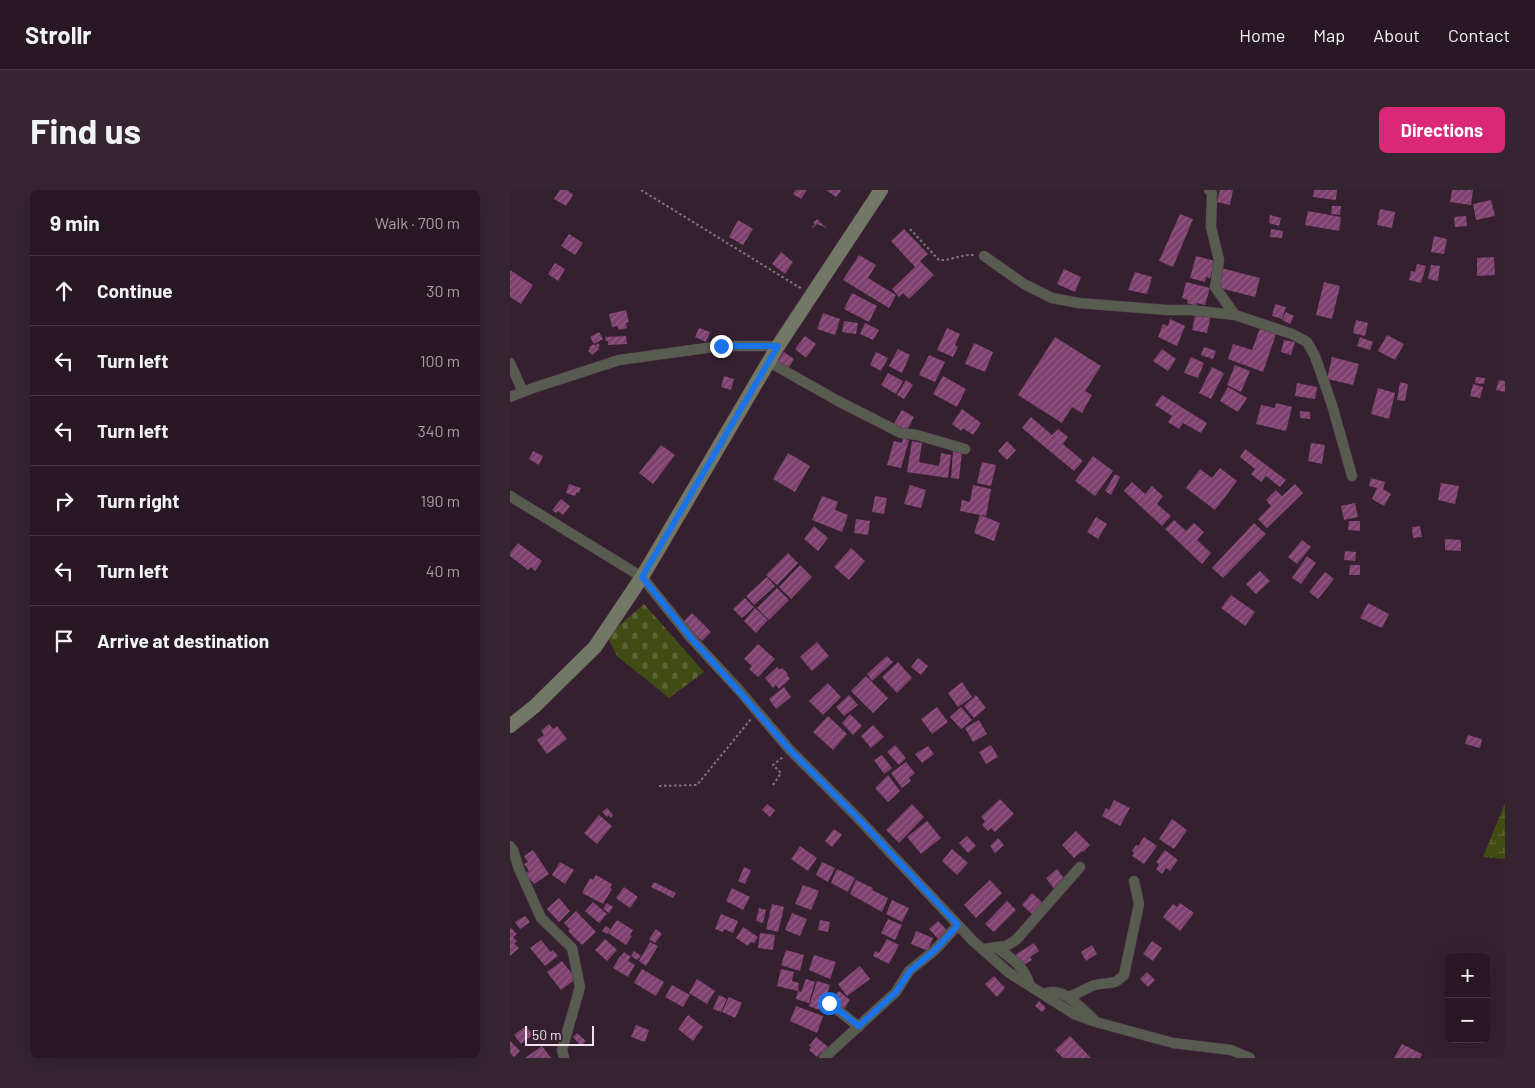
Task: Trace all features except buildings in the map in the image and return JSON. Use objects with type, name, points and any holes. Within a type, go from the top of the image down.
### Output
[{"type":"main road","points":[[510,726],[535,706],[596,647],[642,577],[778,346],[880,190]]},
{"type":"street","points":[[1209,190],[1212,193],[1211,227],[1219,260],[1215,287],[1235,315]]},
{"type":"street","points":[[984,256],[1024,284],[1052,298],[1078,303],[1190,310],[1235,315],[1292,334],[1307,342],[1315,356],[1332,405],[1352,476]]},
{"type":"street","points":[[510,397],[619,360],[721,346],[778,346]]},
{"type":"street","points":[[769,362],[838,401],[901,433],[918,434],[965,449]]},
{"type":"street","points":[[510,363],[523,392]]},
{"type":"street","points":[[510,496],[642,577],[691,638],[790,750],[855,815],[958,925],[1008,972],[1074,1014],[1096,1022],[1173,1043],[1231,1050],[1250,1058]]},
{"type":"street","points":[[510,846],[541,918],[572,948],[580,987],[562,1050],[564,1058]]},
{"type":"street","points":[[982,949],[1006,946],[1016,940],[1080,867]]},
{"type":"street","points":[[1043,994],[1050,991],[1070,996],[1081,993],[1094,985],[1117,983],[1124,975],[1139,904],[1134,880]]},
{"type":"street","points":[[824,1058],[896,992],[910,971],[934,951],[958,925]]},
{"type":"street","points":[[996,948],[1021,966],[1030,986]]},
{"type":"street","points":[[1070,996],[1096,1022]]},
{"type":"street","points":[[829,1003],[859,1026]]},
{"type":"path","points":[[641,190],[812,295]]},
{"type":"path","points":[[910,230],[939,260],[969,255],[984,256]]},
{"type":"path","points":[[659,786],[697,784],[758,712]]},
{"type":"path","points":[[773,785],[781,773],[773,765],[790,750]]},
{"type":"green space","points":[[644,604],[704,672],[669,698],[617,656],[607,636]]},
{"type":"green space","points":[[1505,803],[1505,859],[1483,857]]},
{"type":"route","points":[[721,346],[778,346],[642,577],[691,638],[790,750],[855,815],[958,925],[934,951],[910,971],[896,992],[859,1026],[829,1003]]}]
